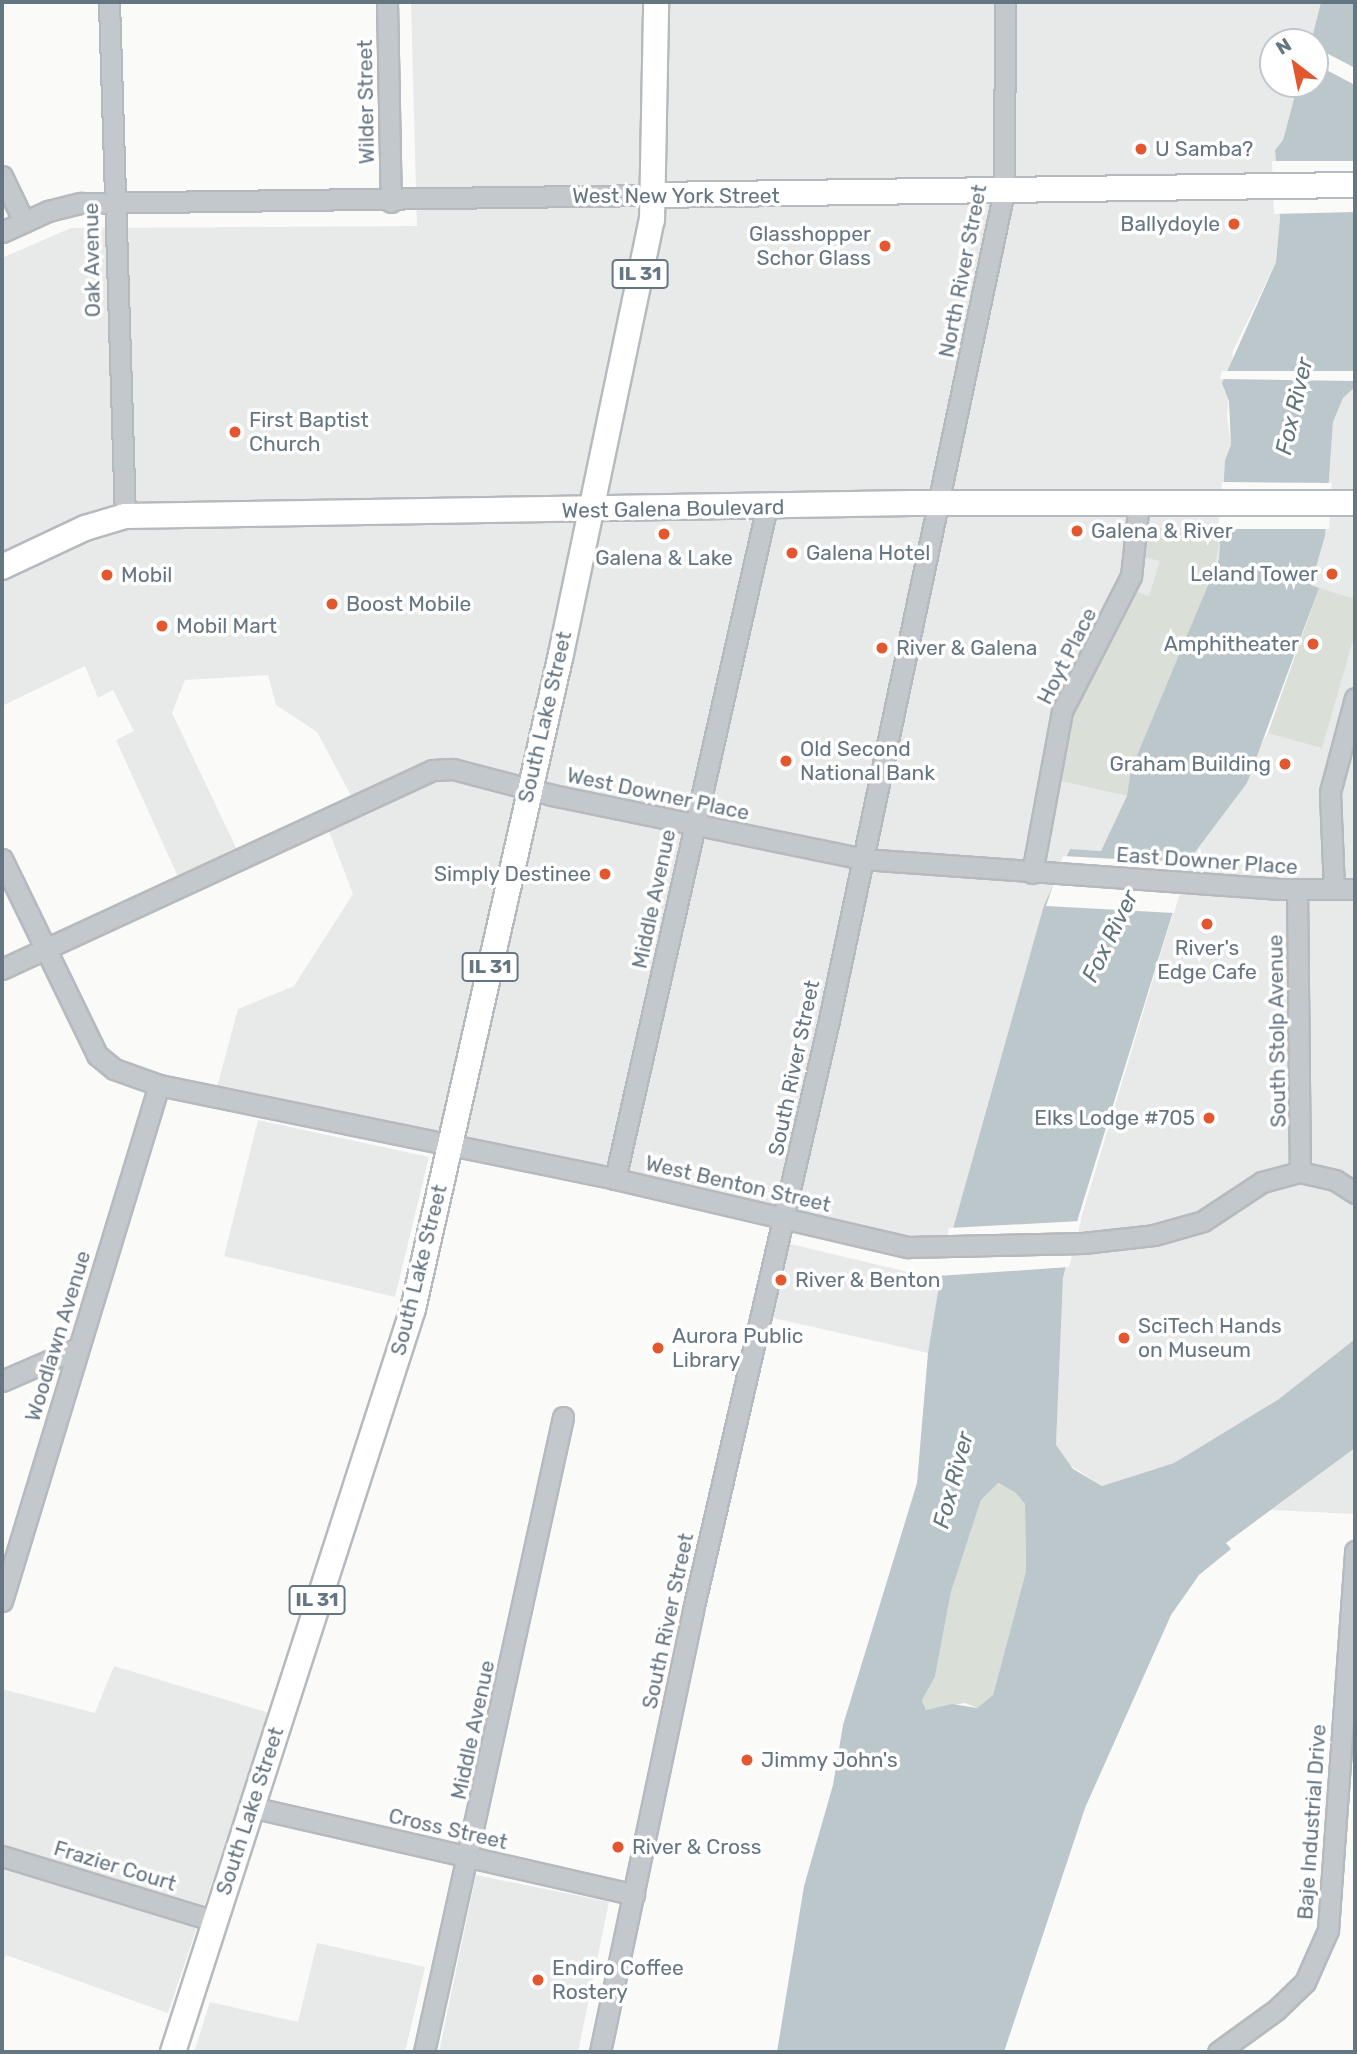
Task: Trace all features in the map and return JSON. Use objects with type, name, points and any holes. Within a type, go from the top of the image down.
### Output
[{"type":"main road","name":"IL 31","points":[[591,511],[653,195],[656,2]]},
{"type":"main road","name":"West New York Street","points":[[653,195],[1355,185]]},
{"type":"main road","name":"West Galena Boulevard","points":[[2,567],[85,528],[125,516],[591,511],[938,503],[1350,503]]},
{"type":"main road","name":"South Lake Street","points":[[173,2052],[413,1309],[591,511]]},
{"type":"street","name":"Oak Avenue","points":[[109,2],[113,204],[125,516]]},
{"type":"street","name":"Wilder Street","points":[[387,2],[391,202]]},
{"type":"street","name":"North River Street","points":[[938,503],[1004,191],[1005,2]]},
{"type":"street","points":[[2,176],[24,222]]},
{"type":"street","name":"West New York Street","points":[[2,232],[65,205],[391,202],[653,195]]},
{"type":"street","name":"Hoyt Place","points":[[1032,873],[1062,711],[1131,576],[1139,502]]},
{"type":"street","name":"South River Street","points":[[600,2052],[693,1609],[785,1217],[938,503]]},
{"type":"street","name":"Middle Avenue","points":[[615,1179],[692,825],[767,506]]},
{"type":"street","points":[[1334,890],[1330,792],[1355,698]]},
{"type":"street","name":"West Downer Place","points":[[2,969],[432,770],[453,769],[529,789],[692,825],[863,859],[1056,874]]},
{"type":"street","name":"West Benton Street","points":[[2,859],[97,1055],[114,1069],[159,1085],[615,1179],[908,1247],[939,1250],[1083,1243],[1185,1229],[1262,1182],[1300,1172]]},
{"type":"street","name":"East Downer Place","points":[[1056,874],[1297,890],[1355,889]]},
{"type":"street","name":"South Stolp Avenue","points":[[1297,890],[1300,1172]]},
{"type":"street","name":"Woodlawn Avenue","points":[[2,1601],[159,1085]]},
{"type":"street","points":[[1300,1172],[1335,1180],[1355,1193]]},
{"type":"street","points":[[2,1381],[78,1348]]},
{"type":"street","name":"Middle Avenue","points":[[424,2052],[563,1417]]},
{"type":"street","name":"Baje Industrial Drive","points":[[1218,2052],[1276,2010],[1305,1982],[1328,1930],[1351,1555],[1355,1551]]},
{"type":"street","name":"Cross Street","points":[[251,1807],[634,1895]]},
{"type":"street","name":"Frazier Court","points":[[2,1856],[215,1921]]},
{"type":"shaded area","points":[[411,2],[1321,2],[1314,28],[1259,28],[1259,98],[1294,98],[1283,140],[1275,150],[1280,218],[1276,262],[1233,351],[1227,417],[1231,445],[1225,460],[1219,559],[1128,796],[1101,851],[1070,849],[1044,905],[951,1245],[939,1250],[216,1091],[238,1009],[294,986],[353,894],[322,813],[353,799],[317,732],[276,705],[268,675],[185,680],[172,713],[239,854],[180,881],[116,740],[134,731],[113,690],[98,698],[85,666],[2,706],[2,258],[71,228],[417,226]]},
{"type":"shaded area","points":[[1355,387],[1355,1339],[1279,1399],[1174,1463],[1102,1486],[1062,1460],[1056,1445],[1063,1278],[1189,860],[1268,733],[1319,589],[1311,586],[1325,536],[1333,422],[1343,398]]},
{"type":"shaded area","points":[[1146,528],[1222,528],[1213,577],[1131,770],[1128,796],[1057,780],[1067,725],[1077,698],[1136,592],[1149,596],[1160,561],[1143,557]]},
{"type":"shaded area","points":[[1319,588],[1355,599],[1355,633],[1322,748],[1268,733]]},
{"type":"shaded area","points":[[258,1120],[429,1157],[395,1297],[224,1256]]},
{"type":"shaded area","points":[[786,1243],[942,1280],[928,1353],[769,1317]]},
{"type":"shaded area","points":[[1355,1448],[1355,1514],[1271,1510]]},
{"type":"shaded area","points":[[997,1483],[1017,1493],[1025,1504],[1026,1571],[993,1695],[977,1708],[965,1703],[926,1710],[922,1699],[935,1677],[951,1592],[981,1500]]},
{"type":"shaded area","points":[[114,1666],[269,1713],[168,2013],[6,1955],[2,1965],[2,1689],[95,1713]]},
{"type":"shaded area","points":[[476,1875],[609,1902],[578,2052],[439,2052]]},
{"type":"shaded area","points":[[317,1943],[425,1967],[405,2052],[194,2052],[210,2002],[298,2022]]},
{"type":"water","name":"Fox River","points":[[1321,2],[1355,2],[1355,387],[1343,398],[1333,422],[1325,536],[1311,585],[1319,588],[1247,783],[1189,860],[1079,1215],[1063,1278],[1056,1445],[1073,1469],[1102,1486],[1174,1463],[1279,1399],[1355,1339],[1355,1448],[1226,1543],[1231,1549],[1199,1575],[1171,1615],[1085,1808],[1004,2052],[777,2052],[804,1886],[833,1785],[843,1725],[917,1483],[928,1353],[942,1268],[1044,905],[1070,849],[1101,851],[1127,796],[1131,770],[1219,559],[1225,460],[1231,445],[1229,401],[1222,383],[1276,262],[1280,218],[1275,150],[1283,140],[1294,98],[1329,98],[1329,28],[1314,28]],"holes":[[[998,1483],[1016,1493],[1025,1504],[1026,1571],[993,1695],[977,1708],[952,1704],[926,1710],[922,1700],[935,1677],[951,1592],[981,1500]]]},
{"type":"pier","points":[[1329,54],[1355,68],[1355,85],[1329,71]]},
{"type":"pier","points":[[1272,161],[1355,161],[1355,212],[1274,214]]},
{"type":"pier","points":[[1222,371],[1355,371],[1355,381],[1220,379]]},
{"type":"pier","points":[[1222,482],[1332,483],[1329,529],[1218,529]]},
{"type":"pier","points":[[1063,856],[1189,863],[1174,913],[1046,906]]},
{"type":"pier","points":[[1081,1221],[1069,1267],[938,1276],[949,1228]]},
{"type":"place","name":"U Samba?","points":[[1141,149]]},
{"type":"place","name":"Ballydoyle","points":[[1234,224]]},
{"type":"place","name":"Glasshopper Schor Glass","points":[[885,246]]},
{"type":"place","name":"First Baptist Church","points":[[235,432]]},
{"type":"place","name":"Galena & River","points":[[1077,531]]},
{"type":"place","name":"Galena & Lake","points":[[664,534]]},
{"type":"place","name":"Galena Hotel","points":[[792,553]]},
{"type":"place","name":"Leland Tower","points":[[1332,574]]},
{"type":"place","name":"Mobil","points":[[107,575]]},
{"type":"place","name":"Boost Mobile","points":[[332,604]]},
{"type":"place","name":"Mobil Mart","points":[[162,626]]},
{"type":"place","name":"Amphitheater","points":[[1313,644]]},
{"type":"place","name":"River & Galena","points":[[882,648]]},
{"type":"place","name":"Old Second National Bank","points":[[786,761]]},
{"type":"place","name":"Graham Building","points":[[1285,764]]},
{"type":"place","name":"Simply Destinee","points":[[605,874]]},
{"type":"place","name":"River's Edge Cafe","points":[[1207,924]]},
{"type":"place","name":"Elks Lodge #705","points":[[1209,1118]]},
{"type":"place","name":"River & Benton","points":[[781,1280]]},
{"type":"place","name":"SciTech Hands on Museum","points":[[1124,1338]]},
{"type":"place","name":"Aurora Public Library","points":[[658,1348]]},
{"type":"place","name":"Jimmy John's","points":[[747,1760]]},
{"type":"place","name":"River & Cross","points":[[618,1847]]},
{"type":"place","name":"Endiro Coffee Rostery","points":[[538,1980]]}]
